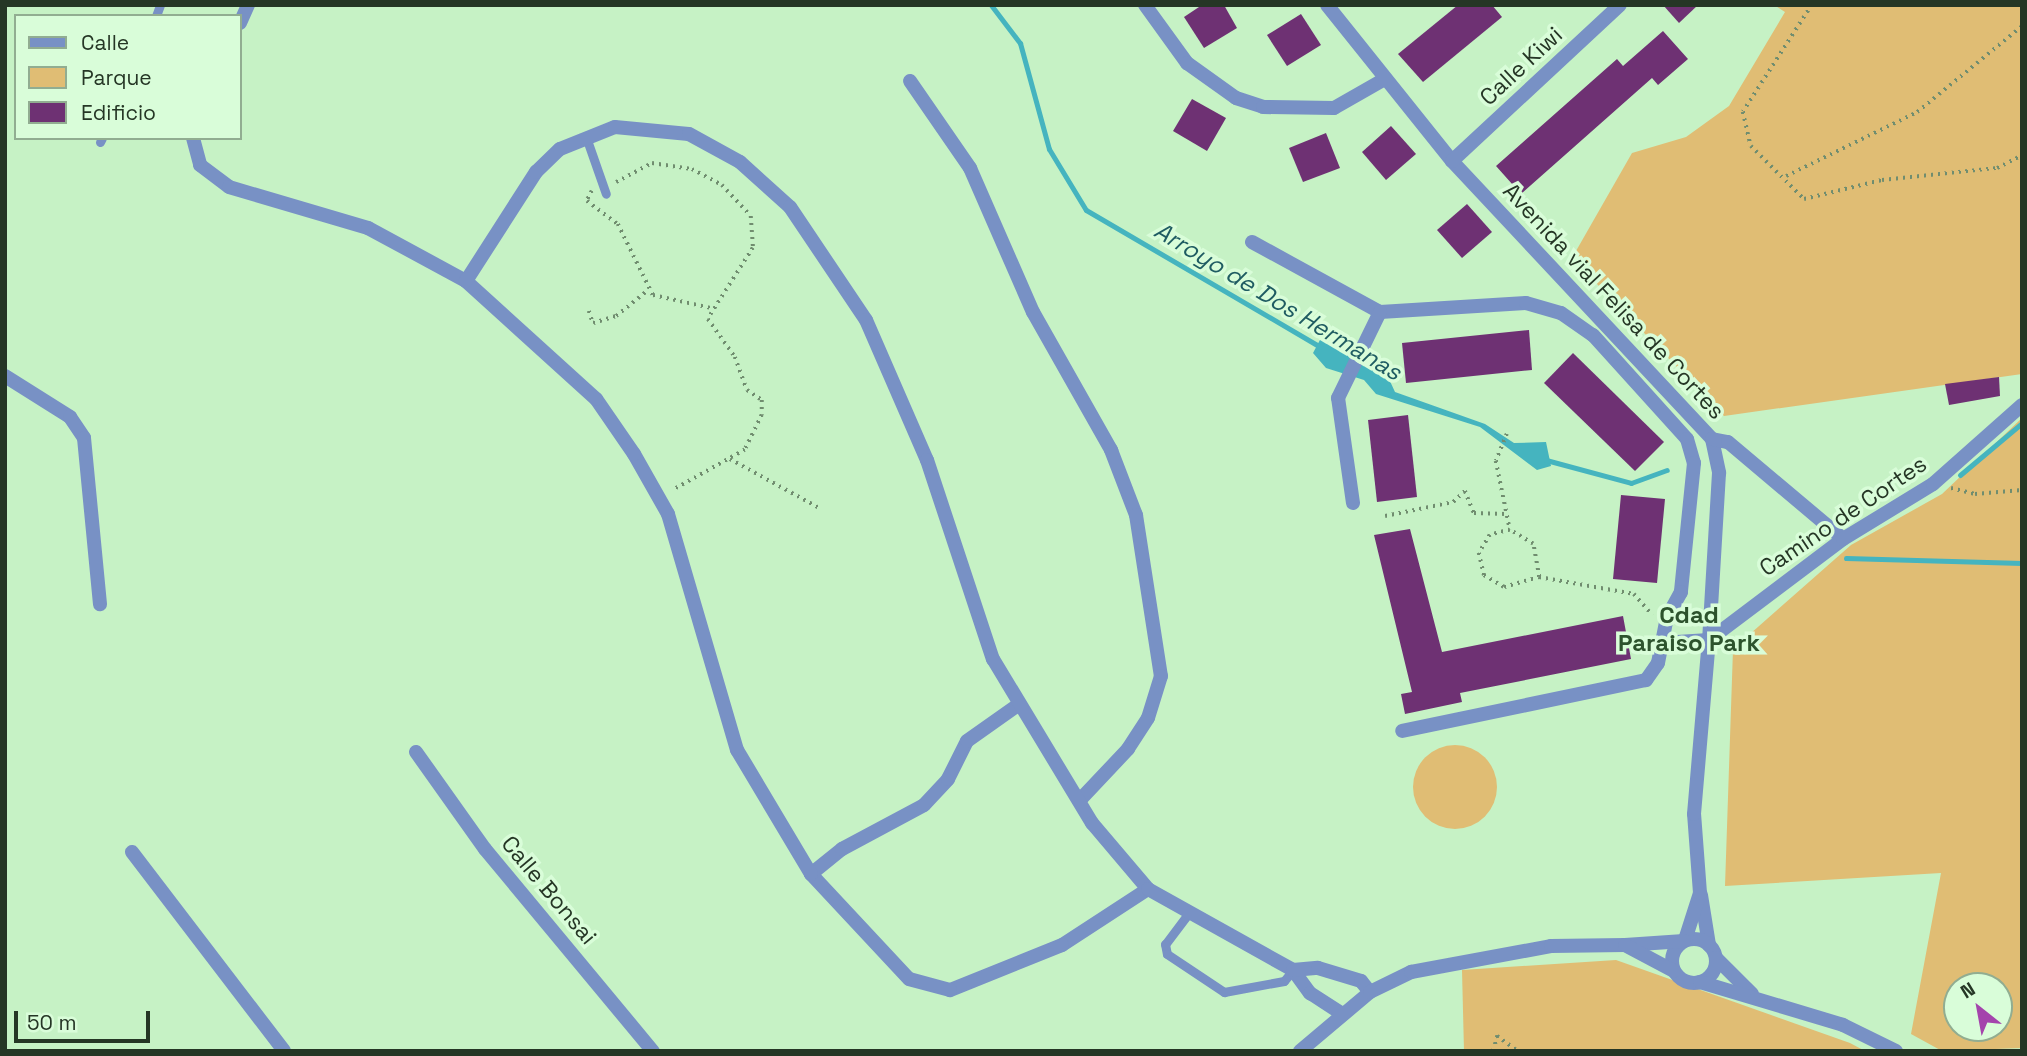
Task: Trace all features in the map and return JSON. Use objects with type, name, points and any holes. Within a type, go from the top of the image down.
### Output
[{"type":"street","points":[[1145,5],[1187,63],[1236,98],[1263,107],[1334,108],[1383,80]]},
{"type":"street","name":"Avenida vial Felisa de Cortes","points":[[1327,5],[1383,80],[1452,161],[1712,439],[1719,473],[1709,640],[1694,814],[1700,893],[1713,952]]},
{"type":"street","name":"Calle Kiwi","points":[[1452,161],[1620,5]]},
{"type":"street","points":[[910,80],[970,169],[1033,312],[1111,450],[1136,515],[1161,676],[1148,718],[1079,801]]},
{"type":"street","points":[[467,281],[536,172],[559,149],[586,137],[651,126],[715,144],[767,186],[810,232],[871,332],[927,460],[993,659],[1018,705],[1079,801],[1148,889],[1188,914],[1293,970],[1310,993],[1342,1014]]},
{"type":"street","points":[[194,140],[200,165],[229,187],[368,228],[467,281],[596,399],[658,498],[737,750],[811,874],[909,979],[950,990],[1062,945],[1148,889]]},
{"type":"street","points":[[1252,242],[1380,312],[1526,303],[1561,313],[1593,335],[1674,419],[1693,463],[1681,592],[1663,636],[1653,672],[1637,685],[1402,731]]},
{"type":"street","points":[[1353,503],[1338,398],[1380,312]]},
{"type":"street","points":[[5,376],[71,418],[84,438],[100,604]]},
{"type":"street","name":"Camino de Cortes","points":[[1709,640],[1843,539],[1933,484],[2022,405]]},
{"type":"street","points":[[1712,439],[1728,442],[1843,539]]},
{"type":"street","points":[[1663,636],[1679,641],[1709,640]]},
{"type":"street","points":[[811,874],[931,799],[967,741],[1018,705]]},
{"type":"street","name":"Calle Bonsai","points":[[416,752],[485,849],[653,1051]]},
{"type":"street","points":[[132,852],[284,1051]]},
{"type":"street","name":"Avenida vial Felisa de Cortes","points":[[1685,941],[1700,893]]},
{"type":"street","points":[[1674,971],[1672,955],[1685,941]]},
{"type":"street","points":[[1300,1051],[1370,992],[1410,972],[1459,960],[1551,946],[1685,941],[1713,952],[1752,994]]},
{"type":"street","points":[[1625,945],[1674,971],[1685,981],[1752,994],[1896,1051]]},
{"type":"street","points":[[1700,982],[1712,973],[1713,952]]},
{"type":"street","points":[[1293,970],[1318,968],[1361,981],[1370,992]]},
{"type":"lane","points":[[586,137],[605,190]]},
{"type":"lane","points":[[1188,914],[1165,944],[1167,954],[1224,992],[1284,981],[1293,970]]},
{"type":"path","points":[[1811,6],[1743,112],[1751,146],[1786,176],[1804,200],[1818,199],[1882,180],[1997,168],[2022,155]]},
{"type":"path","points":[[1786,176],[1917,112],[2022,26]]},
{"type":"path","points":[[658,498],[730,459],[756,435],[762,400],[747,390],[735,357],[712,329],[711,308],[753,248],[751,216],[708,177],[652,163],[628,173],[605,190],[586,199],[618,224],[648,290],[664,301],[711,308]]},
{"type":"path","points":[[589,311],[593,323],[616,316],[648,290]]},
{"type":"path","points":[[1507,434],[1496,461],[1506,514],[1510,530],[1533,544],[1539,577]]},
{"type":"path","points":[[730,459],[819,509]]},
{"type":"path","points":[[1933,484],[1975,494],[2022,490]]},
{"type":"path","points":[[1385,516],[1453,502],[1465,491],[1474,513],[1506,514]]},
{"type":"path","points":[[1510,530],[1490,535],[1479,553],[1484,575],[1504,587],[1539,577],[1634,594],[1663,636]]},
{"type":"path","points":[[1493,1051],[1497,1036],[1518,1051]]},
{"type":"green space","points":[[1774,5],[2022,5],[2022,374],[1724,416],[1572,258],[1632,153],[1686,137],[1729,106],[1785,12]]},
{"type":"green space","points":[[2022,418],[2022,1048],[1942,1051],[1911,1034],[1941,873],[1725,886],[1733,649],[1851,545],[1942,494]]},
{"type":"green space","points":[[1455,745],[1471,748],[1485,757],[1494,771],[1497,787],[1494,803],[1485,817],[1471,826],[1455,829],[1439,826],[1425,817],[1416,803],[1413,787],[1416,771],[1425,757],[1439,748]]},
{"type":"green space","points":[[1616,960],[1850,1043],[1865,1051],[1464,1051],[1462,970]]},
{"type":"water","points":[[1321,338],[1334,339],[1347,353],[1383,366],[1395,392],[1485,424],[1514,443],[1546,442],[1551,466],[1537,470],[1480,427],[1376,394],[1364,380],[1326,368],[1313,353]]},
{"type":"building","points":[[1202,5],[1224,5],[1237,28],[1204,48],[1184,17]]},
{"type":"building","points":[[1458,5],[1492,5],[1502,17],[1423,82],[1398,54]]},
{"type":"building","points":[[1663,5],[1698,5],[1679,23]]},
{"type":"building","points":[[1301,14],[1321,45],[1287,66],[1267,35]]},
{"type":"building","points":[[1663,31],[1688,59],[1658,85],[1652,78],[1521,194],[1496,166],[1617,59],[1623,66]]},
{"type":"building","points":[[1192,99],[1226,118],[1207,151],[1173,131]]},
{"type":"building","points":[[1391,126],[1416,154],[1386,180],[1362,152]]},
{"type":"building","points":[[1326,133],[1340,168],[1303,182],[1289,148]]},
{"type":"building","points":[[1467,204],[1492,232],[1462,258],[1437,230]]},
{"type":"building","points":[[1529,330],[1532,370],[1406,383],[1402,343]]},
{"type":"building","points":[[1573,353],[1664,442],[1635,471],[1544,383]]},
{"type":"building","points":[[1999,377],[2000,396],[1949,405],[1945,384]]},
{"type":"building","points":[[1408,415],[1417,497],[1377,502],[1368,420]]},
{"type":"building","points":[[1621,495],[1665,499],[1657,583],[1613,579]]},
{"type":"building","points":[[1410,529],[1442,652],[1623,616],[1631,659],[1460,693],[1462,702],[1405,714],[1401,694],[1412,692],[1374,535]]},
{"type":"waterway","name":"Arroyo de Dos Hermanas","points":[[991,5],[1020,43],[1049,149],[1086,210],[1320,347]]},
{"type":"waterway","points":[[1960,475],[2022,423]]},
{"type":"waterway","name":"Arroyo de Dos Hermanas","points":[[1546,460],[1631,483],[1667,470]]},
{"type":"waterway","name":"Arroyo de Dos Hermanas","points":[[1846,558],[2022,563]]},
{"type":"district","name":"Cdad Paraiso Park","points":[[1689,629]]}]
